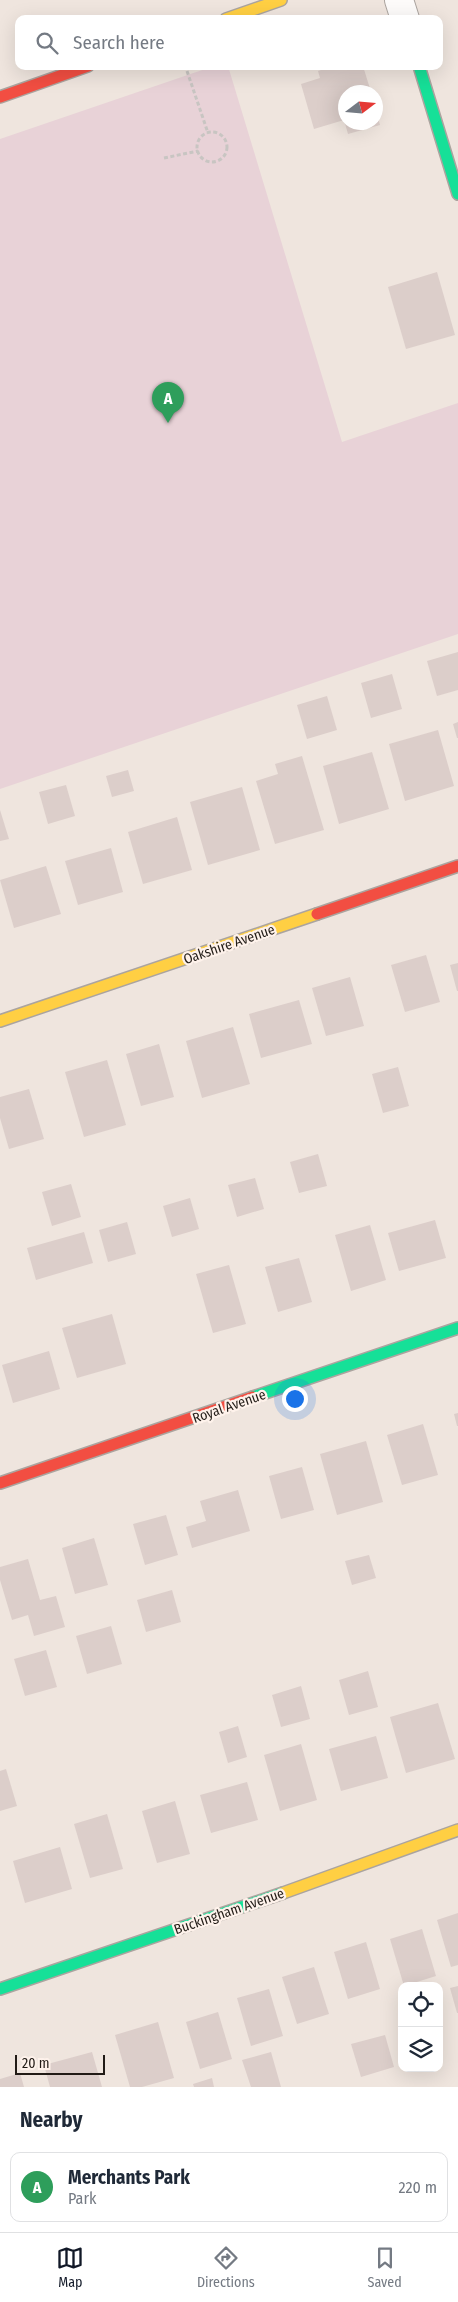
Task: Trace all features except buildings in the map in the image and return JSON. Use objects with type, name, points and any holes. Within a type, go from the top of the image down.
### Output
[{"type":"street","points":[[238,15],[281,0]]},
{"type":"street","points":[[399,0],[404,15]]},
{"type":"street","points":[[0,96],[76,70]]},
{"type":"street","points":[[420,70],[458,194]]},
{"type":"street","name":"Oakshire Avenue","points":[[0,1021],[458,866]]},
{"type":"street","name":"Royal Avenue","points":[[0,1483],[458,1328]]},
{"type":"street","name":"Buckingham Avenue","points":[[0,1989],[338,1874],[458,1830]]},
{"type":"path","points":[[187,71],[208,133]]},
{"type":"path","points":[[214,131],[225,137],[228,147],[222,159],[211,163],[200,157],[198,151],[196,146],[203,135],[214,131]]},
{"type":"path","points":[[164,158],[198,151]]},
{"type":"shaded area","points":[[202,70],[229,70],[342,442],[458,403],[458,634],[0,789],[0,139]]},
{"type":"traffic: fast","points":[[420,70],[458,194]]},
{"type":"traffic: fast","points":[[253,1397],[458,1328]]},
{"type":"traffic: fast","points":[[0,1989],[283,1893]]},
{"type":"traffic: slow","points":[[238,15],[281,0]]},
{"type":"traffic: slow","points":[[0,1021],[317,914]]},
{"type":"traffic: slow","points":[[283,1893],[458,1830]]},
{"type":"traffic: jam","points":[[0,97],[77,70]]},
{"type":"traffic: jam","points":[[317,914],[458,866]]},
{"type":"traffic: jam","points":[[0,1483],[253,1397]]},
{"type":"place","name":"Merchants Park","points":[[168,423]]}]
